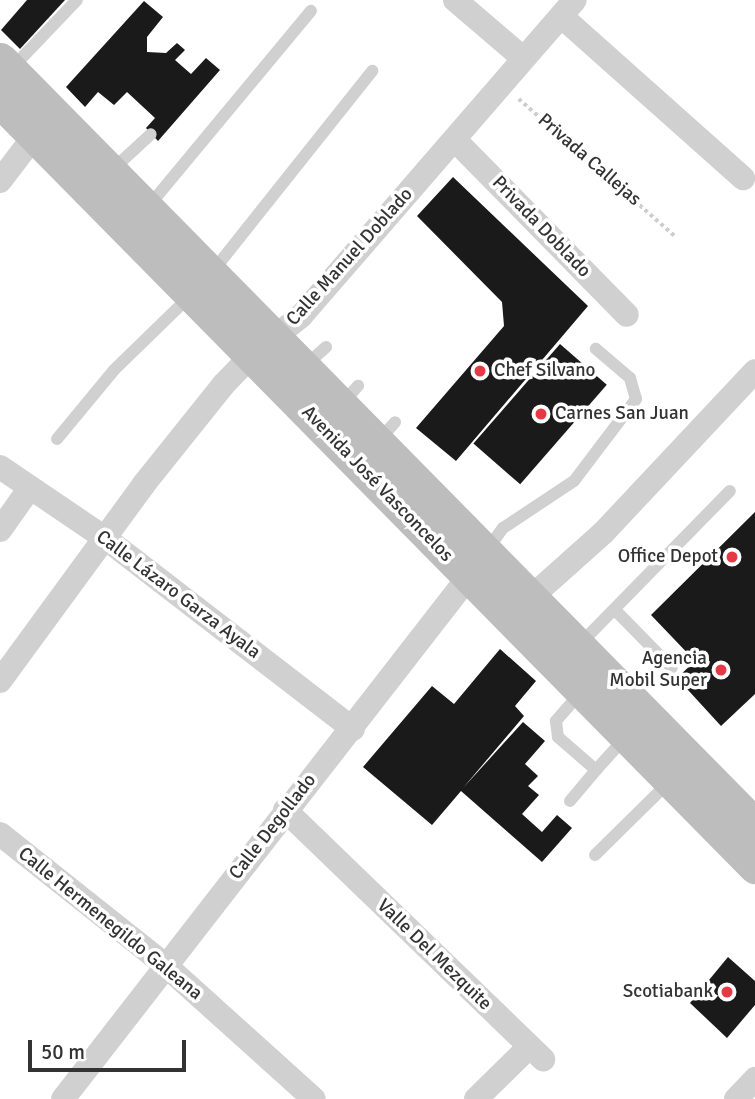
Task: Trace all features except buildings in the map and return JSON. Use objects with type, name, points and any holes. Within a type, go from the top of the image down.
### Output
[{"type":"main road","name":"Avenida José Vasconcelos","points":[[3,78],[44,124],[263,347],[303,368],[376,443],[477,567],[680,771],[755,866]]},
{"type":"main road","name":"Avenida José Vasconcelos","points":[[44,124],[110,172],[138,218]]},
{"type":"main road","name":"Avenida José Vasconcelos","points":[[680,771],[755,826]]},
{"type":"street","points":[[455,0],[523,58]]},
{"type":"street","points":[[568,8],[743,178]]},
{"type":"street","name":"Calle Manuel Doblado","points":[[0,681],[105,538],[263,347],[301,316],[396,217],[501,84],[568,8]]},
{"type":"street","points":[[0,181],[44,124]]},
{"type":"street","name":"Privada Doblado","points":[[455,140],[626,315]]},
{"type":"street","points":[[518,608],[603,533],[755,371]]},
{"type":"street","name":"Calle Lázaro Garza Ayala","points":[[0,467],[105,538],[352,729]]},
{"type":"street","points":[[0,530],[29,488]]},
{"type":"street","name":"Calle Degollado","points":[[64,1099],[285,810],[352,729],[477,567]]},
{"type":"street","name":"Valle Del Mezquite","points":[[285,810],[536,1053],[476,1099]]},
{"type":"street","name":"Calle Hermenegildo Galeana","points":[[0,834],[165,965],[314,1099]]},
{"type":"street","points":[[736,1099],[755,1079]]},
{"type":"lane","points":[[3,78],[77,0]]},
{"type":"lane","points":[[138,218],[311,11]]},
{"type":"lane","points":[[57,439],[114,370],[201,284],[372,71]]},
{"type":"lane","points":[[110,172],[151,134]]},
{"type":"lane","points":[[477,567],[503,528],[574,481],[636,399],[631,377],[596,349]]},
{"type":"lane","points":[[567,657],[730,491]]},
{"type":"lane","points":[[615,610],[671,668]]},
{"type":"lane","points":[[591,681],[556,721],[555,732],[596,771]]},
{"type":"lane","points":[[570,800],[635,726]]},
{"type":"lane","points":[[595,855],[680,771]]},
{"type":"path","name":"Privada Callejas","points":[[501,84],[676,237]]},
{"type":"place","name":"Chef Silvano","points":[[480,371]]},
{"type":"place","name":"Carnes San Juan","points":[[541,414]]},
{"type":"place","name":"Office Depot","points":[[732,557]]},
{"type":"place","name":"Agencia Mobil Super","points":[[721,670]]},
{"type":"place","name":"Scotiabank","points":[[727,992]]}]
